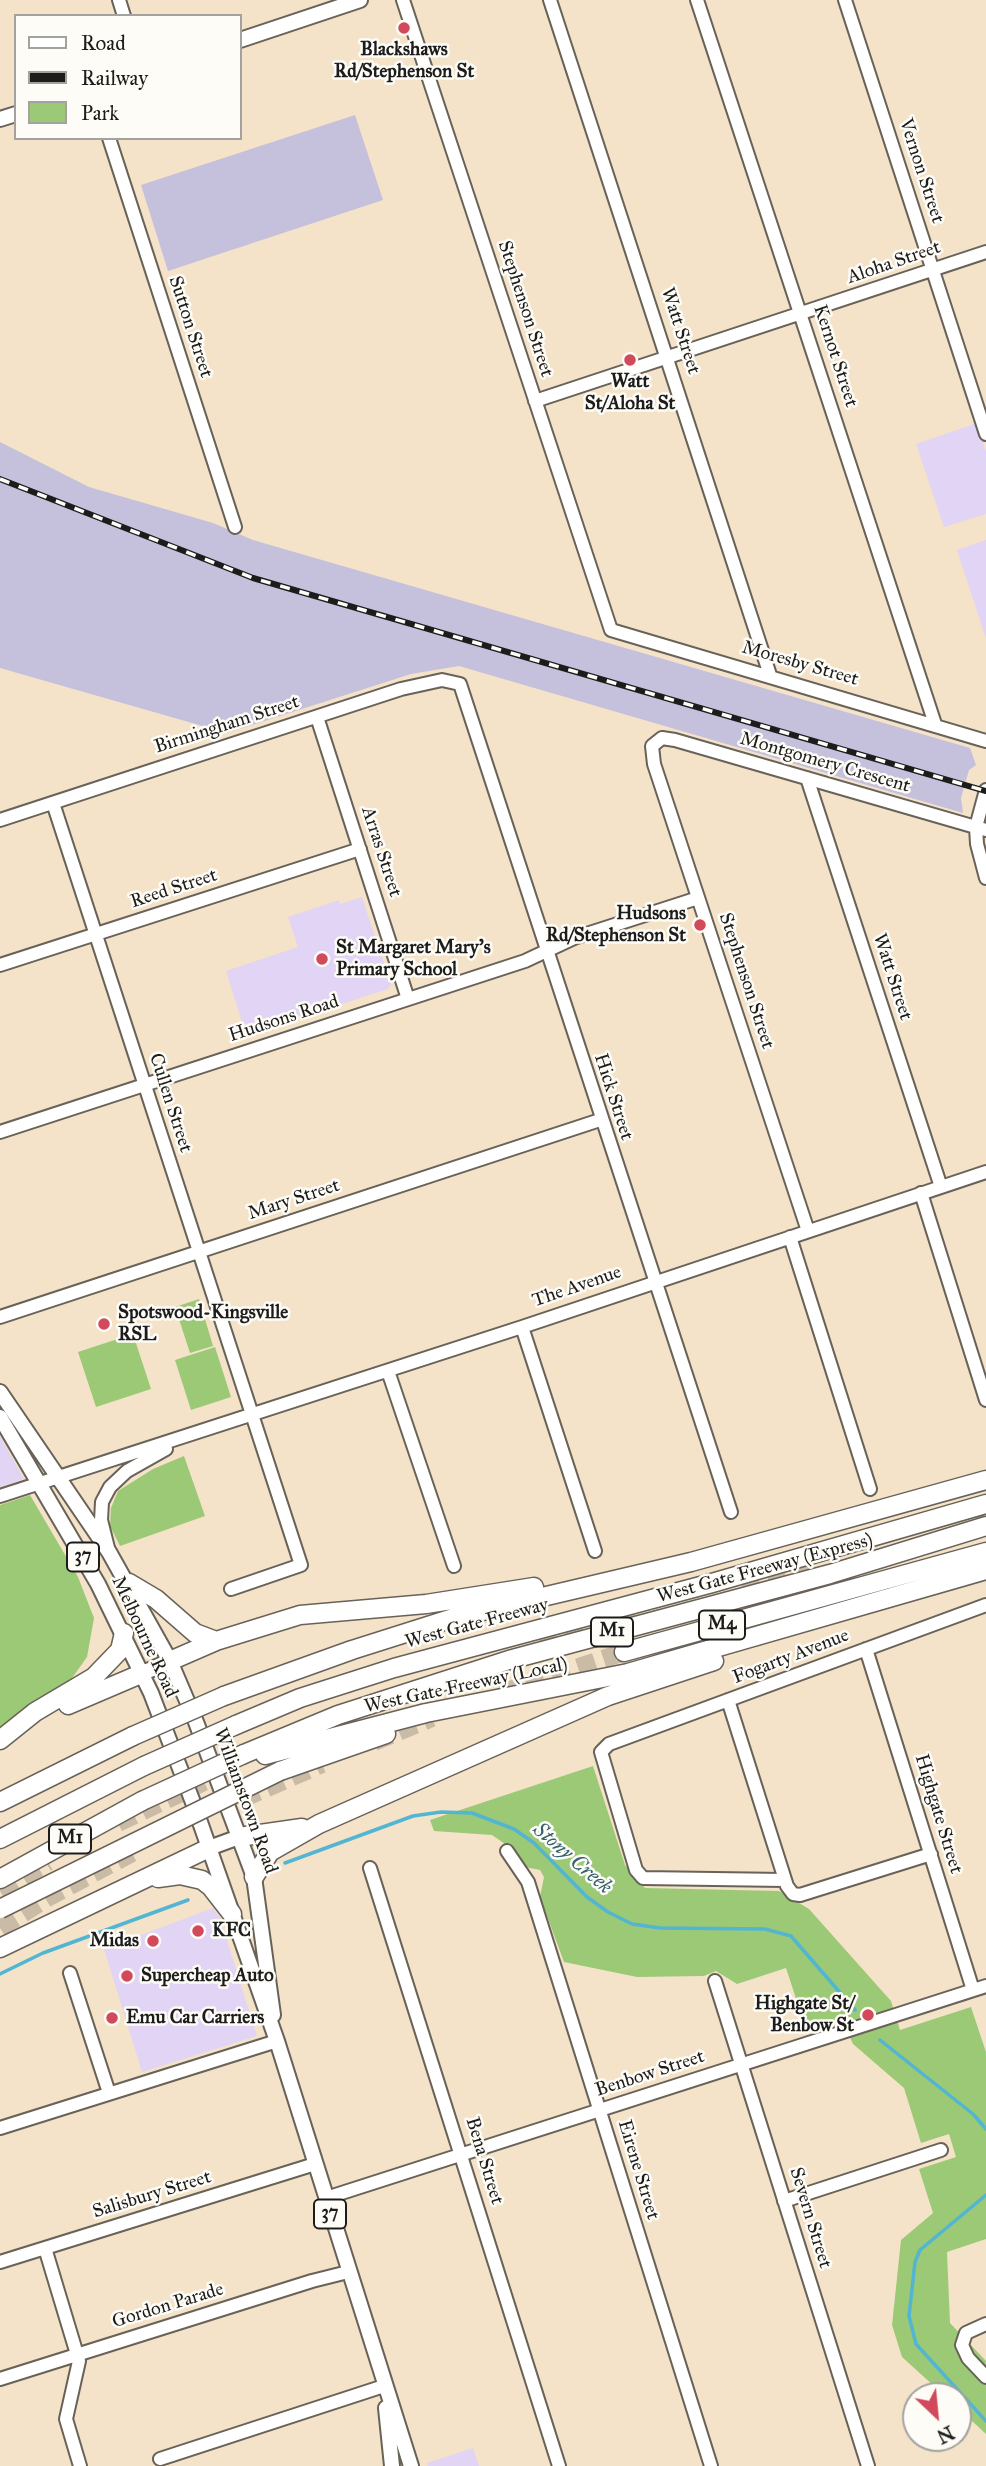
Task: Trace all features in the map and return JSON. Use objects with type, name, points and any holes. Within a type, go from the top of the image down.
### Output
[{"type":"highway","points":[[0,1802],[133,1736],[224,1696],[352,1650],[453,1618],[691,1562],[986,1480]]},
{"type":"highway","name":"West Gate Freeway","points":[[0,1839],[144,1766],[300,1698],[450,1652],[712,1583],[986,1504]]},
{"type":"highway","name":"West Gate Freeway (Express)","points":[[244,1757],[338,1715],[509,1660],[830,1574],[986,1526]]},
{"type":"highway","points":[[170,1661],[216,1641],[300,1615],[485,1597],[796,1533]]},
{"type":"highway","name":"M4","points":[[624,1652],[986,1552]]},
{"type":"highway","name":"West Gate Freeway (Local)","points":[[0,1879],[142,1801],[198,1774],[244,1757],[426,1713],[628,1673],[986,1570]]},
{"type":"highway","points":[[129,1583],[156,1600],[195,1633],[216,1641]]},
{"type":"highway","points":[[254,1877],[270,1852],[319,1824],[608,1696],[880,1602]]},
{"type":"highway","points":[[0,1741],[35,1712],[94,1677],[120,1650],[124,1633]]},
{"type":"highway","points":[[0,1741],[77,1701],[143,1673]]},
{"type":"highway","points":[[0,1909],[280,1771],[371,1738],[548,1689]]},
{"type":"highway","points":[[239,1837],[319,1824]]},
{"type":"highway","points":[[0,1948],[209,1847]]},
{"type":"highway","points":[[120,1889],[165,1876],[191,1877],[211,1887],[232,1914]]},
{"type":"main road","points":[[242,39],[360,0]]},
{"type":"main road","name":"Melbourne Road","points":[[0,1392],[129,1583],[170,1661]]},
{"type":"main road","name":"Melbourne Road","points":[[0,1417],[124,1633],[143,1673],[209,1847]]},
{"type":"main road","points":[[143,1673],[170,1661]]},
{"type":"main road","name":"Williamstown Road","points":[[170,1661],[254,1877],[277,2041]]},
{"type":"main road","points":[[209,1847],[239,1837]]},
{"type":"main road","name":"Williamstown Road","points":[[209,1847],[277,2041],[411,2466]]},
{"type":"main road","name":"Williamstown Road","points":[[384,2386],[392,2466]]},
{"type":"street","name":"Stephenson Street","points":[[403,0],[611,630]]},
{"type":"street","name":"Watt Street","points":[[550,0],[669,358],[770,675]]},
{"type":"street","name":"Kernot Street","points":[[697,0],[935,724]]},
{"type":"street","name":"Vernon Street","points":[[845,0],[986,434]]},
{"type":"street","name":"Sutton Street","points":[[110,140],[236,527]]},
{"type":"street","name":"Aloha Street","points":[[536,401],[986,253]]},
{"type":"street","name":"Moresby Street","points":[[611,630],[983,738]]},
{"type":"street","name":"Birmingham Street","points":[[0,820],[424,682],[456,681],[464,691]]},
{"type":"street","name":"Hick Street","points":[[464,691],[600,1120],[731,1512]]},
{"type":"street","name":"Arras Street","points":[[317,717],[408,999]]},
{"type":"street","name":"Montgomery Crescent","points":[[654,743],[666,738],[981,828]]},
{"type":"street","name":"Stephenson Street","points":[[654,743],[651,755],[808,1231]]},
{"type":"street","name":"Watt Street","points":[[807,778],[941,1187]]},
{"type":"street","points":[[986,790],[976,844],[986,878]]},
{"type":"street","name":"Cullen Street","points":[[53,803],[301,1565],[231,1589]]},
{"type":"street","name":"Reed Street","points":[[0,965],[360,849]]},
{"type":"street","name":"Hudsons Road","points":[[0,1132],[525,961],[574,938],[698,898]]},
{"type":"street","name":"Mary Street","points":[[0,1317],[600,1120]]},
{"type":"street","name":"The Avenue","points":[[0,1496],[522,1327],[653,1281],[986,1172]]},
{"type":"street","points":[[921,1193],[986,1400]]},
{"type":"street","points":[[790,1237],[870,1489]]},
{"type":"street","points":[[522,1327],[595,1551]]},
{"type":"street","points":[[388,1371],[454,1566]]},
{"type":"street","name":"The Avenue","points":[[109,1552],[101,1520],[102,1502],[110,1487],[127,1471],[181,1439]]},
{"type":"street","name":"Fogarty Avenue","points":[[788,1885],[648,1880],[639,1874],[600,1758],[601,1752],[609,1744],[986,1605]]},
{"type":"street","name":"Highgate Street","points":[[866,1649],[931,1854],[980,1988]]},
{"type":"street","points":[[729,1700],[788,1885],[800,1895],[931,1854]]},
{"type":"street","name":"Eirene Street","points":[[507,1851],[528,1882],[711,2466]]},
{"type":"street","name":"Bena Street","points":[[370,1868],[559,2466]]},
{"type":"street","points":[[70,1973],[109,2094]]},
{"type":"street","name":"Severn Street","points":[[716,1981],[868,2466]]},
{"type":"street","name":"Benbow Street","points":[[326,2198],[980,1988]]},
{"type":"street","points":[[0,2128],[277,2041]]},
{"type":"street","points":[[784,2201],[941,2150]]},
{"type":"street","name":"Salisbury Street","points":[[0,2262],[315,2164]]},
{"type":"street","points":[[45,2248],[78,2354],[78,2370],[66,2419],[80,2466]]},
{"type":"street","name":"Gordon Parade","points":[[0,2379],[348,2272]]},
{"type":"street","points":[[986,2324],[966,2333],[962,2345],[968,2358],[986,2377]]},
{"type":"street","points":[[160,2459],[384,2386]]},
{"type":"shaded area","points":[[355,115],[383,200],[168,271],[141,185]]},
{"type":"shaded area","points":[[977,423],[986,452],[986,514],[944,527],[916,444]]},
{"type":"shaded area","points":[[0,442],[89,487],[213,523],[253,540],[970,748],[976,765],[969,770],[961,798],[963,813],[459,666],[411,674],[227,733],[0,668]]},
{"type":"shaded area","points":[[986,540],[986,639],[957,550]]},
{"type":"shaded area","name":"St Margaret Mary's Primary School","points":[[362,897],[391,985],[388,989],[246,1035],[226,971],[298,947],[288,917],[339,900],[340,904]]},
{"type":"shaded area","points":[[0,1436],[24,1479],[0,1487]]},
{"type":"shaded area","points":[[213,1908],[220,1918],[257,2036],[142,2072],[104,1949]]},
{"type":"shaded area","points":[[473,2448],[479,2466],[428,2466],[427,2463]]},
{"type":"green space","points":[[199,1299],[213,1346],[190,1353],[175,1307]]},
{"type":"green space","points":[[133,1334],[151,1389],[96,1407],[78,1352]]},
{"type":"green space","points":[[215,1347],[231,1397],[191,1410],[175,1360]]},
{"type":"green space","points":[[184,1456],[205,1516],[120,1546],[110,1526],[111,1508],[118,1491],[153,1469]]},
{"type":"green space","points":[[30,1495],[78,1577],[94,1618],[87,1657],[70,1681],[0,1732],[0,1505]]},
{"type":"green space","points":[[593,1766],[625,1865],[645,1888],[779,1891],[809,1909],[891,2001],[900,2030],[971,2007],[986,2052],[986,2239],[947,2252],[950,2323],[986,2361],[986,2434],[972,2421],[972,2382],[930,2382],[902,2357],[892,2325],[901,2240],[933,2213],[919,2169],[956,2157],[949,2134],[921,2143],[904,2088],[853,2044],[841,2018],[806,2029],[786,1968],[737,1984],[716,1971],[704,1976],[637,1977],[564,1962],[540,1897],[544,1877],[540,1870],[525,1867],[508,1846],[492,1835],[434,1831],[430,1820]]},
{"type":"waterway","name":"Stony Creek","points":[[285,1863],[413,1816],[441,1812],[472,1813],[514,1829],[534,1843],[587,1897],[632,1924],[660,1928],[765,1929],[791,1936],[855,2010]]},
{"type":"waterway","name":"Stony Creek","points":[[0,1974],[43,1953],[188,1900]]},
{"type":"waterway","name":"Stony Creek","points":[[880,2040],[973,2114],[986,2129]]},
{"type":"waterway","name":"Stony Creek","points":[[986,2195],[920,2250],[915,2262],[909,2316],[916,2344],[986,2421]]},
{"type":"tunnel","points":[[741,1583],[808,1564]]},
{"type":"tunnel","points":[[540,1644],[639,1611]]},
{"type":"tunnel","points":[[501,1693],[624,1652]]},
{"type":"tunnel","points":[[374,1742],[432,1718]]},
{"type":"tunnel","points":[[242,1799],[322,1764]]},
{"type":"tunnel","points":[[118,1823],[204,1782]]},
{"type":"tunnel","points":[[0,1928],[49,1897],[132,1853]]},
{"type":"tunnel","points":[[0,1891],[48,1862]]},
{"type":"railway","points":[[0,479],[253,578],[986,791]]},
{"type":"place","name":"Blackshaws Rd/Stephenson St","points":[[404,28]]},
{"type":"place","name":"Watt St/Aloha St","points":[[630,360]]},
{"type":"place","name":"Hudsons Rd/Stephenson St","points":[[700,925]]},
{"type":"place","name":"St Margaret Mary's Primary School","points":[[322,959]]},
{"type":"place","name":"Spotswood-Kingsville RSL","points":[[104,1324]]},
{"type":"place","name":"KFC","points":[[198,1931]]},
{"type":"place","name":"Midas","points":[[153,1941]]},
{"type":"place","name":"Supercheap Auto","points":[[127,1976]]},
{"type":"place","name":"Highgate St/ Benbow St","points":[[868,2015]]},
{"type":"place","name":"Emu Car Carriers","points":[[112,2018]]}]
